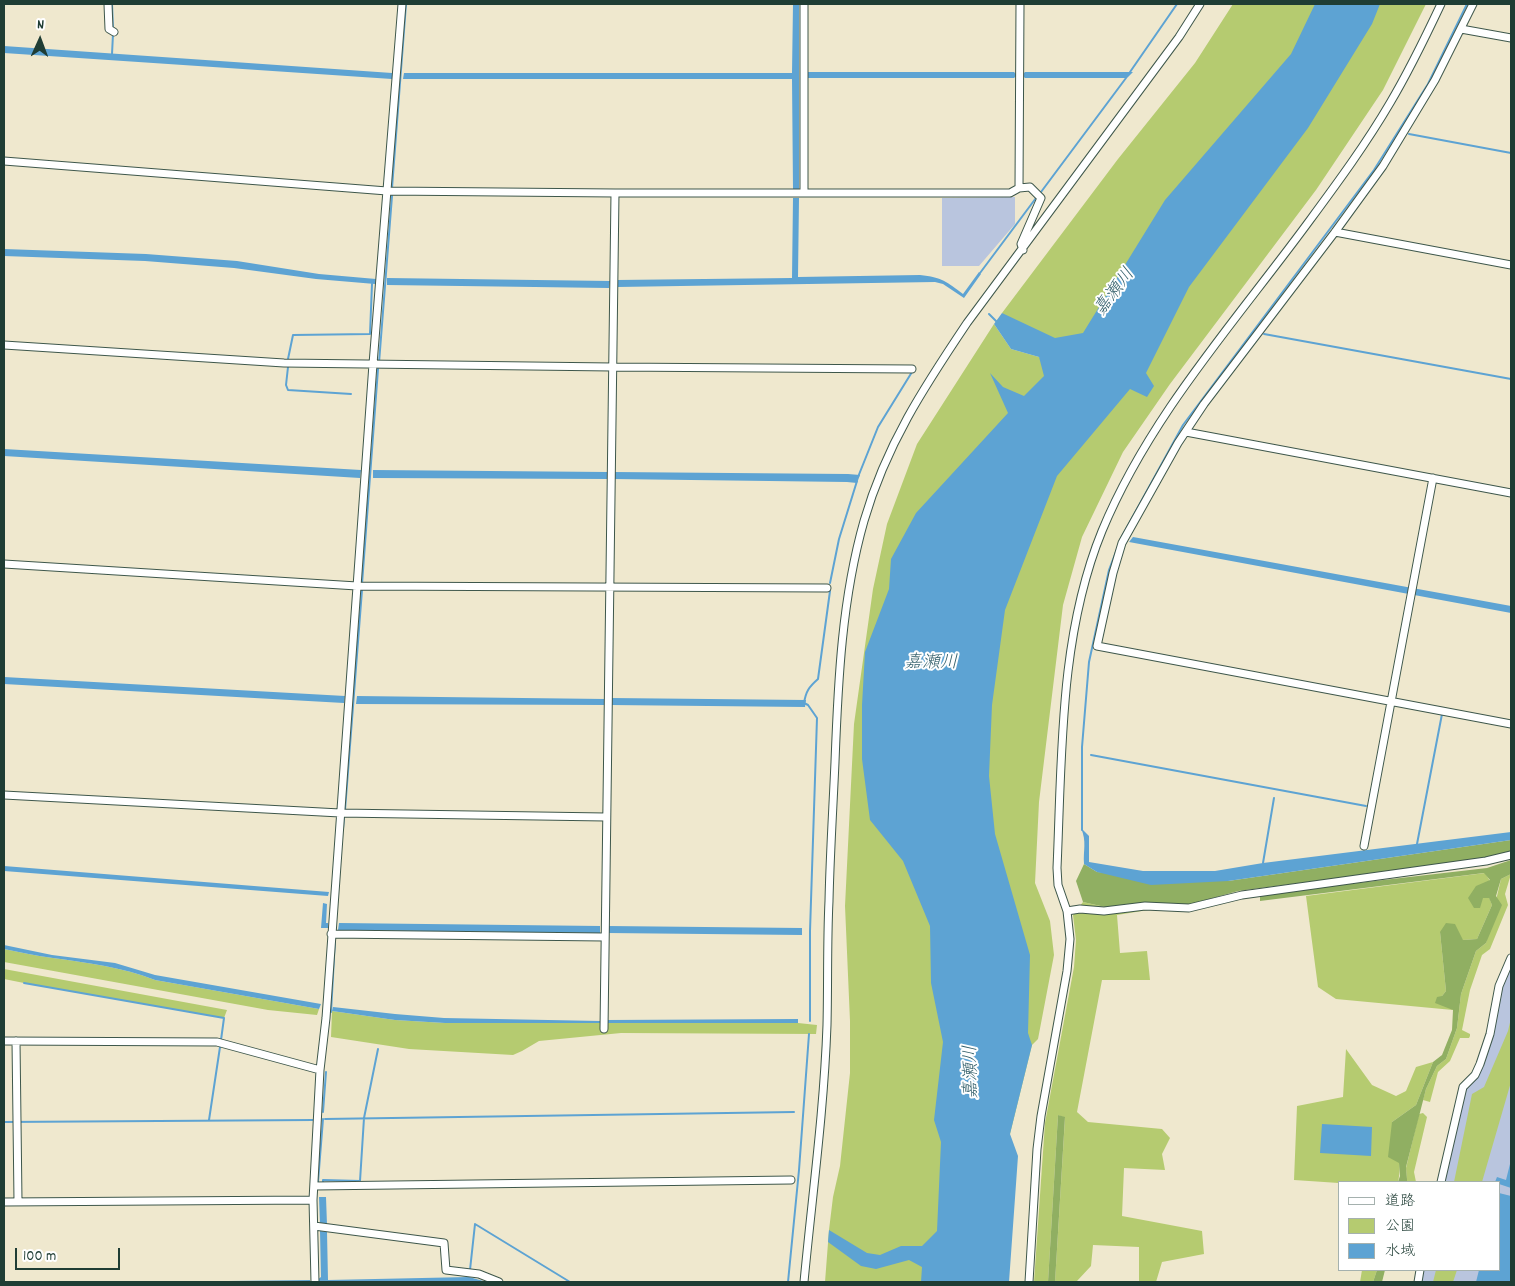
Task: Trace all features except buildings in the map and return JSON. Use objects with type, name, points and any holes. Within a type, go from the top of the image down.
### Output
[{"type":"street","points":[[108,4],[112,31]]},
{"type":"street","points":[[314,1282],[313,1200],[320,1070],[402,4]]},
{"type":"street","points":[[804,4],[804,193]]},
{"type":"street","points":[[1019,188],[1020,4]]},
{"type":"street","points":[[804,1282],[827,1027],[828,902],[838,695],[844,626],[856,554],[865,519],[889,453],[904,422],[938,367],[967,323],[1180,37],[1200,4]]},
{"type":"street","points":[[1029,1282],[1037,1149],[1041,1116],[1067,971],[1070,939],[1067,911],[1058,885],[1057,868],[1066,696],[1079,606],[1088,571],[1121,489],[1162,419],[1184,386],[1310,221],[1355,157],[1389,104],[1422,44],[1441,4]]},
{"type":"street","points":[[1472,4],[1435,80],[1383,166],[1204,404],[1178,443],[1122,543],[1113,573],[1097,646],[1511,724]]},
{"type":"street","points":[[1461,29],[1511,38]]},
{"type":"street","points":[[4,161],[388,191],[615,194],[1010,193],[1019,188],[1030,187],[1041,198],[1021,244],[1023,250]]},
{"type":"street","points":[[604,1029],[615,194]]},
{"type":"street","points":[[1335,232],[1511,265]]},
{"type":"street","points":[[4,345],[260,362],[612,368],[912,369]]},
{"type":"street","points":[[1186,432],[1511,493]]},
{"type":"street","points":[[1364,846],[1434,478]]},
{"type":"street","points":[[4,564],[357,586],[827,588]]},
{"type":"street","points":[[4,795],[340,813],[606,817]]},
{"type":"street","points":[[1067,911],[1080,909],[1104,911],[1145,906],[1189,908],[1242,895],[1486,861],[1511,855]]},
{"type":"street","points":[[331,934],[604,937]]},
{"type":"street","points":[[1441,1181],[1463,1087],[1475,1075],[1480,1064],[1490,1034],[1499,986],[1511,958]]},
{"type":"street","points":[[4,1041],[217,1042],[320,1070]]},
{"type":"street","points":[[16,1041],[18,1201]]},
{"type":"street","points":[[314,1186],[791,1180]]},
{"type":"street","points":[[4,1202],[313,1200]]},
{"type":"street","points":[[314,1226],[444,1243],[446,1270],[479,1274],[499,1282]]},
{"type":"shaded area","points":[[1015,197],[1015,224],[979,266],[942,266],[942,198]]},
{"type":"shaded area","points":[[1511,964],[1511,1282],[1421,1282],[1424,1271],[1500,1271],[1500,1181],[1444,1181],[1466,1088],[1484,1065],[1493,1035],[1502,987]]},
{"type":"green space","points":[[1233,4],[1323,4],[1291,64],[1082,346],[1059,345],[1012,324],[1002,313],[1118,159],[1195,63]]},
{"type":"green space","points":[[1370,4],[1426,4],[1383,90],[1316,190],[1170,384],[1123,452],[1082,537],[1063,605],[1039,802],[1035,883],[1050,921],[1054,955],[1038,1039],[1032,1045],[1010,1134],[952,590],[1134,368]]},
{"type":"green space","points":[[994,324],[1011,349],[1039,357],[1055,376],[1017,415],[953,929],[944,1282],[825,1282],[829,1230],[833,1197],[840,1166],[850,1073],[850,1021],[845,906],[854,724],[873,589],[887,524],[917,444]]},
{"type":"green space","points":[[1511,840],[1511,852],[1483,859],[1238,891],[1188,905],[1141,903],[1105,907],[1083,902],[1076,881],[1084,864],[1097,872],[1228,881]]},
{"type":"green space","points":[[1511,860],[1511,874],[1501,879],[1496,896],[1502,905],[1486,943],[1476,951],[1461,994],[1457,1028],[1446,1059],[1437,1066],[1426,1089],[1406,1167],[1407,1181],[1398,1181],[1399,1163],[1388,1157],[1392,1122],[1416,1105],[1433,1062],[1442,1055],[1452,1030],[1453,1010],[1435,1003],[1437,997],[1442,996],[1446,991],[1440,932],[1446,923],[1455,924],[1463,940],[1477,939],[1492,905],[1489,898],[1483,898],[1480,908],[1474,908],[1468,898],[1476,886],[1490,880],[1484,873],[1260,901],[1260,896],[1487,868]]},
{"type":"green space","points":[[1485,873],[1490,881],[1483,898],[1489,897],[1492,905],[1477,939],[1463,940],[1440,932],[1446,991],[1442,996],[1453,1010],[1336,999],[1318,987],[1306,896]]},
{"type":"green space","points":[[1511,874],[1505,894],[1508,905],[1490,949],[1482,955],[1470,990],[1462,1030],[1470,1034],[1470,1036],[1469,1038],[1460,1038],[1450,1061],[1438,1072],[1430,1102],[1423,1100],[1437,1066],[1446,1059],[1457,1028],[1461,994],[1476,951],[1486,943],[1501,879]]},
{"type":"green space","points":[[1083,902],[1105,907],[1141,903],[1188,905],[1185,911],[1148,910],[1117,915],[1120,953],[1147,951],[1150,980],[1102,980],[1077,1112],[1088,1122],[1162,1129],[1170,1138],[1162,1154],[1165,1170],[1124,1168],[1122,1216],[1202,1231],[1204,1254],[1162,1262],[1156,1282],[1139,1282],[1139,1247],[1093,1245],[1091,1266],[1077,1282],[1055,1282],[1065,1118],[1058,1115],[1048,1282],[1034,1282],[1045,1123],[1074,967],[1076,940],[1073,915]]},
{"type":"green space","points":[[4,949],[105,966],[155,980],[319,1009],[317,1015],[268,1010],[4,962]]},
{"type":"green space","points":[[4,969],[227,1010],[224,1018],[24,983],[4,979]]},
{"type":"green space","points":[[332,1011],[395,1020],[445,1023],[798,1023],[817,1025],[816,1034],[621,1033],[539,1041],[513,1055],[409,1049],[331,1037]]},
{"type":"green space","points":[[1511,1018],[1511,1082],[1482,1181],[1454,1181],[1472,1094],[1484,1087],[1508,1031]]},
{"type":"green space","points":[[1346,1049],[1372,1085],[1396,1096],[1406,1091],[1416,1067],[1433,1062],[1416,1105],[1392,1122],[1400,1167],[1398,1181],[1338,1181],[1338,1183],[1294,1180],[1297,1106],[1343,1097]]},
{"type":"green space","points":[[1423,1113],[1427,1117],[1414,1172],[1416,1181],[1407,1181],[1406,1168],[1419,1114]]},
{"type":"green space","points":[[1058,1115],[1065,1117],[1055,1282],[1048,1282]]},
{"type":"green space","points":[[1362,1271],[1377,1271],[1373,1282],[1360,1282]]},
{"type":"green space","points":[[1377,1271],[1385,1271],[1382,1282],[1373,1282]]},
{"type":"green space","points":[[1436,1271],[1457,1271],[1453,1282],[1433,1282]]},
{"type":"water","points":[[793,4],[799,4],[799,189],[793,189],[792,79],[403,79],[404,73],[792,73]]},
{"type":"water","name":"嘉瀬川","points":[[1315,4],[1380,4],[1372,24],[1308,128],[1189,287],[1146,373],[1154,386],[1147,397],[1130,389],[1057,476],[1005,610],[992,705],[989,776],[995,834],[1030,955],[1028,1033],[1032,1045],[1010,1134],[1018,1156],[1009,1282],[921,1282],[922,1267],[909,1260],[876,1269],[861,1266],[828,1242],[829,1230],[867,1253],[880,1255],[901,1246],[922,1246],[937,1231],[941,1142],[934,1120],[943,1042],[931,983],[930,926],[903,861],[870,820],[862,759],[862,705],[865,652],[889,589],[891,559],[916,513],[1008,413],[990,373],[1003,387],[1024,396],[1044,376],[1039,357],[1011,349],[994,324],[1002,313],[1055,338],[1083,333],[1165,200],[1291,54]]},
{"type":"water","points":[[4,46],[392,73],[392,79],[4,53]]},
{"type":"water","points":[[806,72],[1014,72],[1017,75],[1014,78],[806,78]]},
{"type":"water","points":[[1025,72],[1133,72],[1127,78],[1025,78],[1022,75]]},
{"type":"water","points":[[793,198],[799,198],[798,277],[920,275],[944,281],[963,294],[979,272],[981,274],[964,298],[943,284],[935,282],[617,287],[617,280],[792,278]]},
{"type":"water","points":[[4,249],[146,254],[237,261],[319,274],[376,279],[375,284],[316,279],[234,268],[145,261],[4,256]]},
{"type":"water","points":[[387,278],[610,281],[609,288],[387,285]]},
{"type":"water","points":[[4,449],[361,470],[360,478],[4,456]]},
{"type":"water","points":[[373,470],[607,472],[607,479],[373,478]]},
{"type":"water","points":[[614,472],[860,475],[857,483],[613,479]]},
{"type":"water","points":[[1133,537],[1511,606],[1511,613],[1129,542]]},
{"type":"water","points":[[4,677],[345,696],[344,703],[4,684]]},
{"type":"water","points":[[357,696],[605,699],[605,705],[356,704]]},
{"type":"water","points":[[611,698],[806,700],[805,707],[611,705]]},
{"type":"water","points":[[1081,828],[1089,836],[1089,862],[1143,871],[1215,871],[1263,863],[1511,832],[1511,840],[1228,881],[1151,885],[1097,872],[1084,864],[1084,842]]},
{"type":"water","points":[[4,866],[329,892],[328,896],[4,871]]},
{"type":"water","points":[[323,903],[327,904],[326,923],[328,923],[328,928],[321,928]]},
{"type":"water","points":[[339,923],[600,926],[600,933],[338,930]]},
{"type":"water","points":[[608,926],[802,928],[802,935],[608,933]]},
{"type":"water","points":[[4,945],[52,955],[115,963],[155,975],[321,1004],[319,1009],[155,980],[105,966],[4,949]]},
{"type":"water","points":[[333,1007],[444,1018],[600,1021],[600,1023],[445,1023],[395,1020],[332,1011]]},
{"type":"water","points":[[798,1019],[798,1023],[607,1023],[607,1020]]},
{"type":"water","points":[[1322,1124],[1372,1127],[1371,1156],[1320,1153]]},
{"type":"water","points":[[1511,1160],[1511,1188],[1500,1184],[1500,1181],[1495,1181],[1497,1177],[1506,1180]]},
{"type":"water","points":[[1500,1193],[1511,1196],[1511,1282],[1476,1282],[1479,1271],[1500,1271]]},
{"type":"water","points":[[319,1197],[326,1197],[327,1225],[320,1224]]},
{"type":"water","points":[[320,1231],[327,1232],[328,1280],[469,1277],[487,1282],[317,1282],[321,1277]]},
{"type":"water","points":[[310,1280],[310,1282],[146,1282]]},
{"type":"waterway","points":[[112,4],[113,29]]},
{"type":"waterway","points":[[392,188],[406,4]]},
{"type":"waterway","points":[[1130,72],[1177,4]]},
{"type":"waterway","points":[[1120,540],[1183,425],[1374,170],[1428,84],[1467,4]]},
{"type":"waterway","points":[[112,54],[113,34]]},
{"type":"waterway","points":[[1041,192],[1126,78]]},
{"type":"waterway","points":[[1409,134],[1511,153]]},
{"type":"waterway","points":[[379,363],[392,196]]},
{"type":"waterway","points":[[980,273],[1036,198]]},
{"type":"waterway","points":[[288,359],[293,335],[370,334],[372,284]]},
{"type":"waterway","points":[[989,314],[998,323]]},
{"type":"waterway","points":[[1264,334],[1511,379]]},
{"type":"waterway","points":[[288,367],[286,385],[288,390],[351,394]]},
{"type":"waterway","points":[[362,584],[378,369]]},
{"type":"waterway","points":[[858,477],[878,427],[912,372]]},
{"type":"waterway","points":[[830,583],[839,539],[857,481]]},
{"type":"waterway","points":[[1082,830],[1082,747],[1089,662],[1109,570],[1117,549]]},
{"type":"waterway","points":[[345,810],[362,590]]},
{"type":"waterway","points":[[810,1021],[810,931],[817,718],[808,705],[804,703],[808,690],[818,679],[830,591]]},
{"type":"waterway","points":[[1417,844],[1442,714]]},
{"type":"waterway","points":[[1091,755],[1366,806]]},
{"type":"waterway","points":[[1263,863],[1274,798]]},
{"type":"waterway","points":[[343,829],[344,816]]},
{"type":"waterway","points":[[331,1012],[335,939]]},
{"type":"waterway","points":[[24,983],[224,1018],[221,1040]]},
{"type":"waterway","points":[[788,1282],[799,1170],[809,1034]]},
{"type":"waterway","points":[[209,1120],[220,1047]]},
{"type":"waterway","points":[[323,1183],[323,1180],[360,1181],[364,1118],[378,1049]]},
{"type":"waterway","points":[[323,1112],[326,1072]]},
{"type":"waterway","points":[[325,1119],[794,1112]]},
{"type":"waterway","points":[[318,1182],[323,1119]]},
{"type":"waterway","points":[[4,1122],[313,1120]]},
{"type":"waterway","points":[[470,1270],[475,1224],[570,1282]]},
{"type":"waterway","points":[[749,1282],[764,1282]]}]
